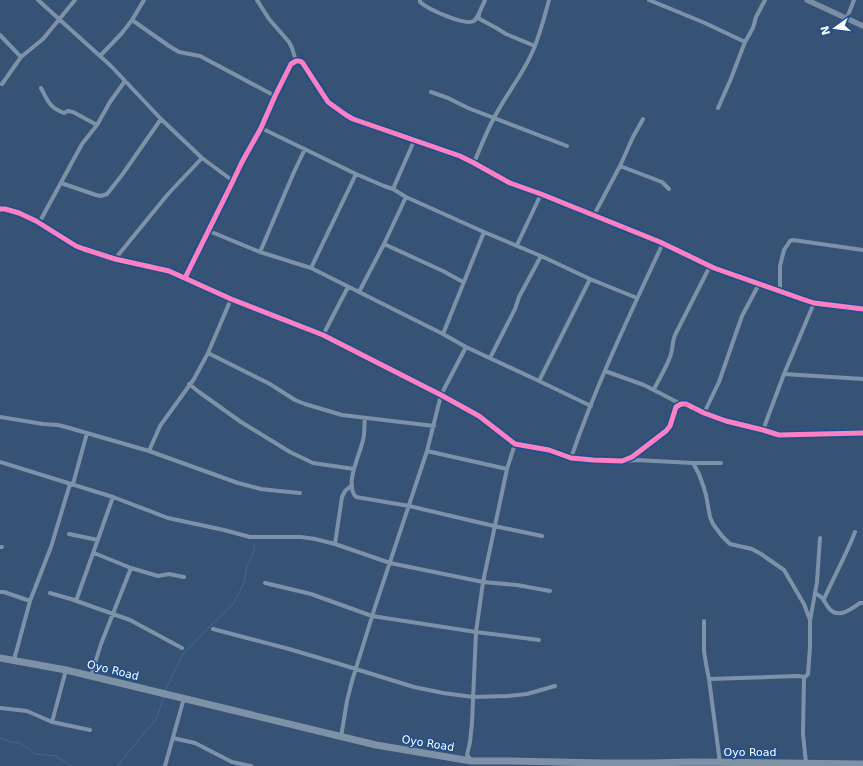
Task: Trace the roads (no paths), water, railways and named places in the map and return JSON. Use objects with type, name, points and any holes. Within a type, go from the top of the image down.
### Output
[{"type":"highway","name":"Oyo Road","points":[[0,658],[66,670],[376,746],[488,764],[863,764]]},
{"type":"street","points":[[38,0],[100,56],[161,119],[202,158],[234,181]]},
{"type":"street","points":[[2,84],[21,57],[44,38],[75,0]]},
{"type":"street","points":[[100,56],[122,33],[144,0]]},
{"type":"street","points":[[257,0],[269,19],[291,44],[296,61]]},
{"type":"street","points":[[420,0],[424,6],[434,11],[448,17],[471,22],[475,20],[485,0]]},
{"type":"street","points":[[474,163],[494,118],[531,56],[543,23],[549,0]]},
{"type":"street","points":[[649,0],[699,20],[745,42]]},
{"type":"street","points":[[718,108],[745,42],[753,28],[756,17],[765,0]]},
{"type":"street","points":[[807,0],[863,26]]},
{"type":"street","points":[[847,18],[854,0]]},
{"type":"street","points":[[479,13],[478,18],[506,34],[535,46]]},
{"type":"street","points":[[132,20],[179,52],[200,56],[275,96]]},
{"type":"street","points":[[0,35],[21,57]]},
{"type":"street","points":[[185,278],[242,162],[261,128],[291,64],[299,61],[302,62],[328,102],[346,115],[364,123],[445,151],[474,163],[510,183],[594,215],[663,244],[710,266],[814,302],[863,309]]},
{"type":"street","points":[[39,223],[82,144],[97,125],[110,102],[125,81]]},
{"type":"street","points":[[41,88],[50,106],[64,113],[68,111],[73,112],[97,125]]},
{"type":"street","points":[[431,92],[448,98],[468,108],[567,146]]},
{"type":"street","points":[[61,183],[96,195],[101,196],[106,194],[122,175],[161,119]]},
{"type":"street","points":[[594,215],[620,166],[635,132],[643,119]]},
{"type":"street","points":[[261,128],[356,174],[393,189],[406,197],[517,245],[590,279],[637,298]]},
{"type":"street","points":[[393,189],[414,141]]},
{"type":"street","points":[[260,252],[305,149]]},
{"type":"street","points":[[115,259],[168,194],[202,158]]},
{"type":"street","points":[[620,166],[662,182],[669,189]]},
{"type":"street","points":[[311,268],[356,174]]},
{"type":"street","points":[[517,245],[541,194]]},
{"type":"street","points":[[359,292],[406,197]]},
{"type":"street","points":[[0,209],[19,213],[39,223],[76,246],[115,259],[169,271],[231,299],[323,335],[479,416],[515,444],[549,450],[571,458],[593,460],[636,460],[693,463],[722,462]]},
{"type":"street","points":[[209,230],[260,252],[311,268],[466,347],[591,406]]},
{"type":"street","points":[[443,334],[484,232]]},
{"type":"street","points":[[780,291],[780,266],[784,250],[790,241],[793,240],[863,250]]},
{"type":"street","points":[[384,244],[443,271],[463,282]]},
{"type":"street","points":[[571,458],[605,371],[637,298],[663,244]]},
{"type":"street","points":[[490,358],[515,309],[519,297],[541,256]]},
{"type":"street","points":[[654,389],[670,358],[675,334],[710,266]]},
{"type":"street","points":[[539,381],[590,279]]},
{"type":"street","points":[[704,413],[719,382],[742,316],[759,284]]},
{"type":"street","points":[[323,335],[348,287]]},
{"type":"street","points":[[149,451],[160,426],[194,379],[208,353],[231,299]]},
{"type":"street","points":[[762,430],[814,302]]},
{"type":"street","points":[[341,737],[352,681],[427,451],[441,395],[466,347]]},
{"type":"street","points":[[208,353],[270,384],[295,400],[305,404],[342,415],[434,426]]},
{"type":"street","points":[[605,371],[644,384],[681,404],[686,404],[704,413],[726,421],[779,435],[863,433]]},
{"type":"street","points":[[784,374],[837,378],[863,378]]},
{"type":"street","points":[[189,384],[241,422],[290,452],[313,463],[354,469]]},
{"type":"street","points":[[622,461],[632,457],[666,432],[670,426],[676,406],[681,404]]},
{"type":"street","points":[[0,417],[58,425],[149,451],[238,483],[279,492],[300,493]]},
{"type":"street","points":[[365,418],[363,441],[354,469],[352,485],[354,496],[358,498],[409,506],[542,536]]},
{"type":"street","points":[[14,660],[30,601],[50,547],[87,433]]},
{"type":"street","points":[[471,761],[467,755],[472,723],[476,632],[483,582],[494,526],[507,469],[515,444]]},
{"type":"street","points":[[427,451],[507,469]]},
{"type":"street","points":[[0,462],[114,497],[168,518],[250,537],[301,537],[335,544],[390,563],[483,582],[517,585],[550,591]]},
{"type":"street","points":[[693,463],[704,488],[710,517],[713,524],[730,544],[752,549],[784,570],[804,604],[810,621]]},
{"type":"street","points":[[335,544],[342,497],[345,491],[352,485]]},
{"type":"street","points":[[76,601],[114,497]]},
{"type":"street","points":[[824,599],[848,550],[855,532]]},
{"type":"street","points":[[69,534],[98,540]]},
{"type":"street","points":[[806,763],[803,734],[804,677],[808,674],[810,621],[817,582],[820,538]]},
{"type":"street","points":[[94,553],[131,568],[158,576],[169,574],[184,578]]},
{"type":"street","points":[[91,676],[112,614],[131,568]]},
{"type":"street","points":[[265,583],[311,594],[372,616],[539,640]]},
{"type":"street","points":[[0,592],[30,601]]},
{"type":"street","points":[[50,593],[130,620],[182,648]]},
{"type":"street","points":[[815,593],[824,599],[829,609],[833,613],[842,613],[860,603],[863,603]]},
{"type":"street","points":[[704,621],[704,647],[720,763]]},
{"type":"street","points":[[213,629],[289,649],[414,688],[443,694],[473,697],[527,694],[555,686]]},
{"type":"street","points":[[52,722],[66,670]]},
{"type":"street","points":[[709,679],[804,677]]},
{"type":"street","points":[[165,766],[184,698]]},
{"type":"street","points":[[0,708],[27,711],[52,722],[90,730]]},
{"type":"street","points":[[173,738],[201,745],[222,758],[251,766]]},
{"type":"waterway","points":[[165,691],[183,654],[233,604],[244,583],[247,567],[254,550],[254,545]]},
{"type":"waterway","points":[[117,766],[157,718],[164,695]]},
{"type":"waterway","points":[[0,738],[11,742],[20,743],[36,754],[56,756],[72,766]]}]
